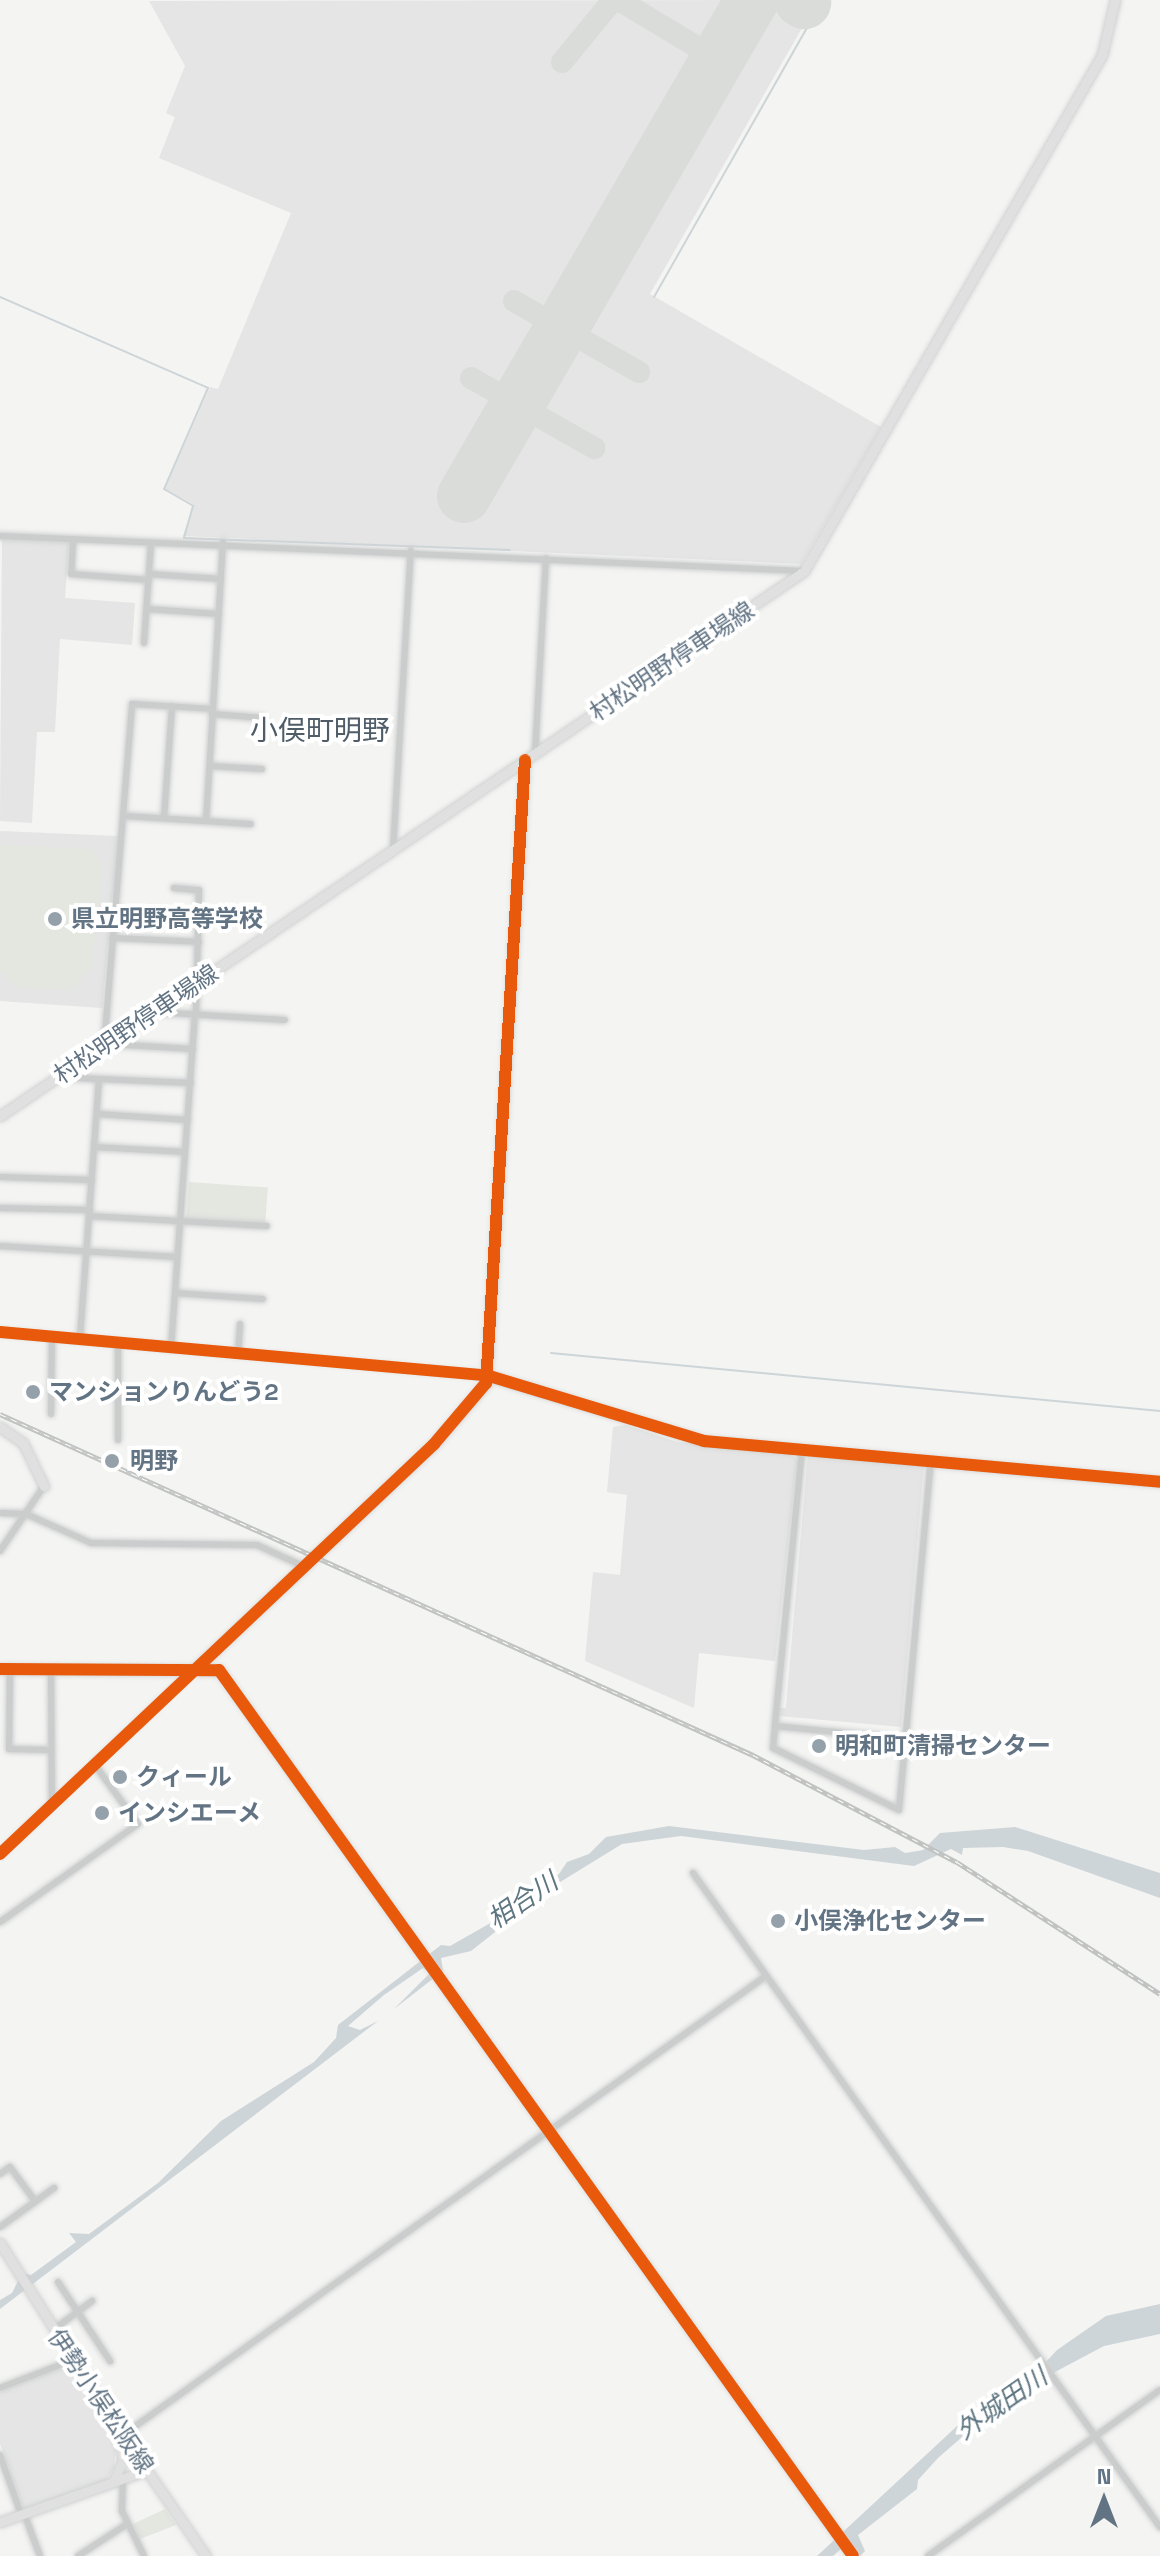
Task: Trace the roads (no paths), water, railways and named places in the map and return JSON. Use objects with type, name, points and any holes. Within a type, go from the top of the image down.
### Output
[{"type":"street","name":"村松明野停車場線","points":[[0,1116],[804,571],[1102,55],[1115,0]]},
{"type":"street","points":[[0,536],[151,544],[223,542],[804,571]]},
{"type":"street","points":[[73,541],[71,574],[221,579]]},
{"type":"street","points":[[206,821],[223,542]]},
{"type":"street","points":[[144,643],[151,544]]},
{"type":"street","points":[[393,850],[411,551]]},
{"type":"street","points":[[535,754],[546,558]]},
{"type":"street","points":[[147,609],[219,614]]},
{"type":"street","points":[[193,1049],[105,1045],[132,704],[264,718]]},
{"type":"street","points":[[164,818],[172,706]]},
{"type":"street","points":[[0,1854],[434,1444],[486,1383],[525,760]]},
{"type":"street","points":[[210,766],[262,769]]},
{"type":"street","points":[[124,816],[251,824]]},
{"type":"street","points":[[171,1348],[199,942],[199,890],[174,888]]},
{"type":"street","points":[[112,938],[199,942]]},
{"type":"street","points":[[155,1012],[285,1020]]},
{"type":"street","points":[[58,1077],[191,1083]]},
{"type":"street","points":[[80,1339],[99,1079]]},
{"type":"street","points":[[97,1114],[188,1120]]},
{"type":"street","points":[[94,1147],[185,1152]]},
{"type":"street","points":[[0,1177],[92,1180]]},
{"type":"street","points":[[0,1208],[267,1226]]},
{"type":"street","points":[[0,1246],[177,1257]]},
{"type":"street","points":[[175,1293],[263,1299]]},
{"type":"street","points":[[238,1354],[240,1324]]},
{"type":"street","points":[[0,1332],[486,1375],[677,1436],[1160,1482]]},
{"type":"street","points":[[51,1414],[52,1337]]},
{"type":"street","points":[[118,1343],[118,1440]]},
{"type":"street","points":[[0,1427],[23,1443],[44,1486],[0,1551]]},
{"type":"street","points":[[802,1449],[773,1748],[899,1810],[931,1460]]},
{"type":"street","points":[[0,1513],[26,1514],[91,1543],[257,1545],[303,1566]]},
{"type":"street","points":[[51,1750],[9,1749],[5,1669],[219,1670],[229,1680],[853,2556]]},
{"type":"street","points":[[51,1669],[52,1805]]},
{"type":"street","points":[[775,1726],[905,1739]]},
{"type":"street","points":[[0,1922],[138,1824],[95,1765]]},
{"type":"street","points":[[693,1873],[1160,2527]]},
{"type":"street","points":[[123,2435],[766,1976]]},
{"type":"street","points":[[0,2174],[10,2167],[35,2201]]},
{"type":"street","points":[[0,2227],[54,2188]]},
{"type":"street","name":"伊勢小俣松阪線","points":[[0,2243],[31,2297],[206,2556]]},
{"type":"street","points":[[58,2282],[110,2361]]},
{"type":"street","points":[[53,2330],[92,2301]]},
{"type":"street","points":[[0,2388],[73,2360]]},
{"type":"street","points":[[928,2556],[1160,2390]]},
{"type":"street","points":[[110,2484],[123,2461],[114,2423]]},
{"type":"street","points":[[0,2455],[40,2556]]},
{"type":"street","points":[[0,2522],[147,2470]]},
{"type":"street","points":[[123,2479],[127,2524],[144,2556]]},
{"type":"street","points":[[78,2556],[127,2524]]},
{"type":"water","name":"相合川","points":[[669,1826],[864,1850],[895,1847],[905,1853],[923,1850],[940,1833],[1015,1827],[1160,1873],[1160,1898],[1028,1851],[1003,1847],[963,1848],[962,1855],[951,1849],[914,1866],[681,1836],[622,1844],[552,1887],[471,1951],[441,1958],[443,1971],[394,2009],[430,1973],[423,1968],[384,1995],[348,2026],[360,2030],[378,2021],[0,2309],[0,2300],[12,2293],[22,2273],[31,2275],[76,2242],[69,2233],[89,2234],[158,2183],[221,2121],[314,2062],[336,2038],[338,2025],[441,1945],[450,1946],[501,1917],[559,1874],[567,1862],[589,1854],[606,1837]]},
{"type":"water","name":"外城田川","points":[[1160,2304],[1160,2334],[1104,2346],[1055,2372],[1009,2416],[1008,2403],[993,2410],[938,2458],[918,2480],[917,2489],[858,2535],[865,2551],[860,2556],[841,2549],[833,2556],[817,2556],[970,2414],[1027,2382],[1057,2350],[1106,2316]]},
{"type":"waterway","points":[[654,297],[823,0]]},
{"type":"waterway","points":[[0,297],[208,388],[164,489],[193,506],[184,538],[510,550]]},
{"type":"waterway","points":[[551,1353],[1160,1411]]},
{"type":"railway","points":[[0,1414],[753,1755],[957,1862],[1160,1994]]},
{"type":"place","name":"県立明野高等学校","points":[[55,919]]},
{"type":"place","name":"マンションりんどう2","points":[[33,1392]]},
{"type":"place","name":"明野","points":[[112,1461]]},
{"type":"place","name":"明和町清掃センター","points":[[819,1746]]},
{"type":"place","name":"クィール","points":[[120,1777]]},
{"type":"place","name":"インシエーメ","points":[[102,1813]]},
{"type":"place","name":"小俣浄化センター","points":[[778,1921]]},
{"type":"district","name":"小俣町明野","points":[[320,730]]}]
